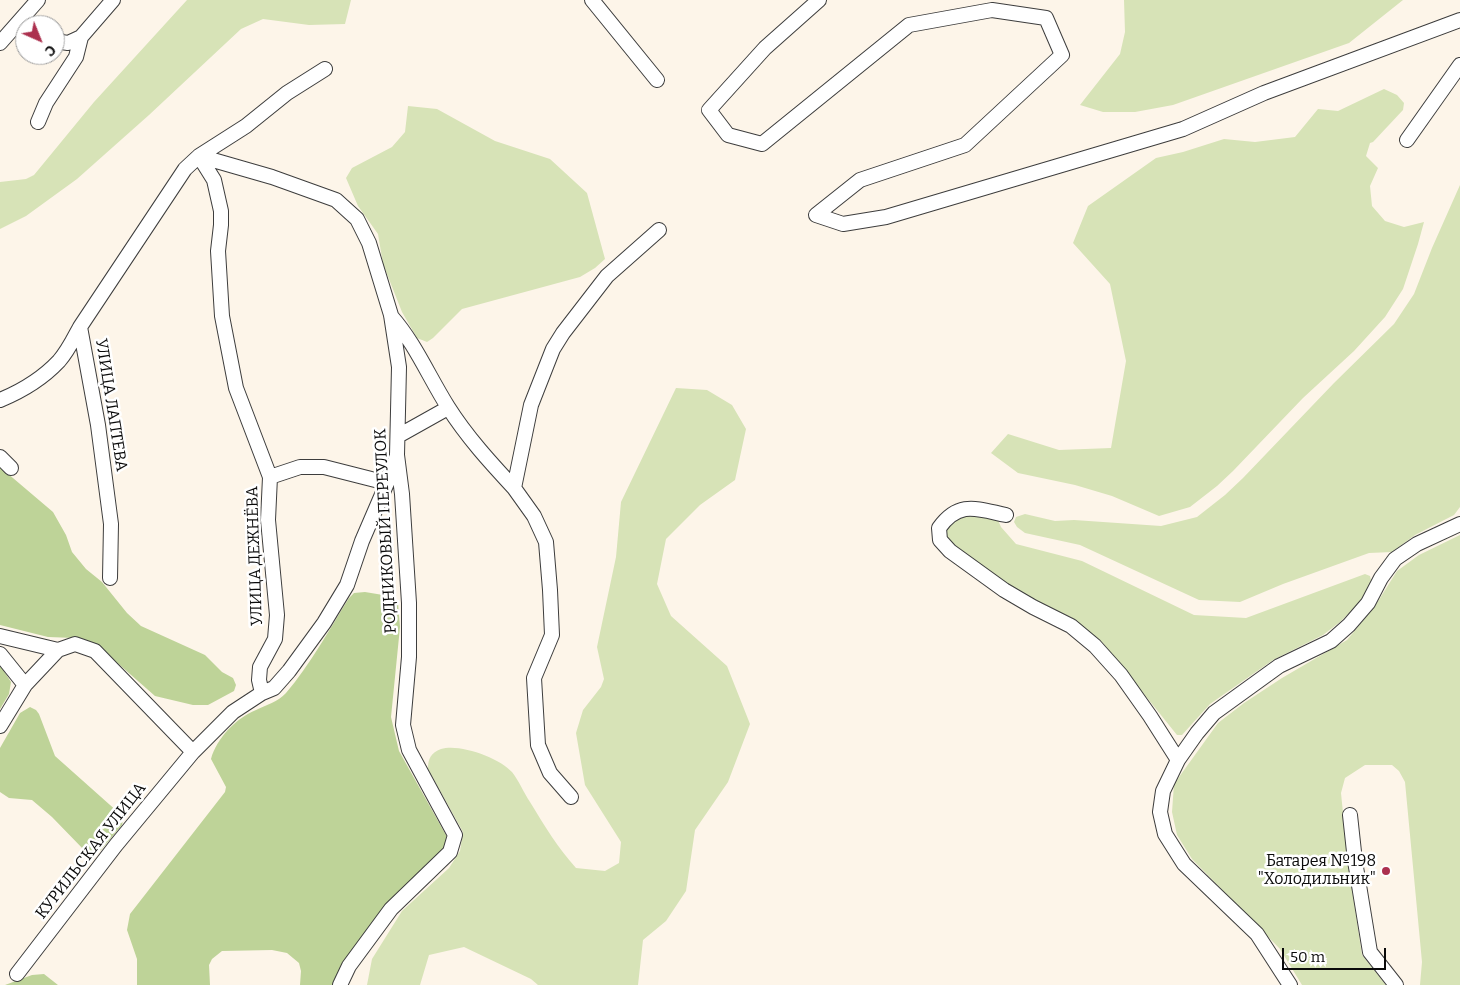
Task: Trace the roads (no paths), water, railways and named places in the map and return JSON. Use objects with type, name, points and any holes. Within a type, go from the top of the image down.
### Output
[{"type":"street","points":[[26,15],[38,0]]},
{"type":"street","points":[[65,43],[81,37],[113,0]]},
{"type":"street","points":[[592,0],[658,80]]},
{"type":"street","points":[[819,0],[765,48],[709,110],[728,134],[762,144],[909,25],[992,10],[1046,18],[1062,55],[965,145],[860,180],[816,215],[843,224],[886,217],[1183,129],[1264,93],[1460,20]]},
{"type":"street","points":[[0,43],[15,27]]},
{"type":"street","points":[[38,122],[46,103],[76,57],[81,37]]},
{"type":"street","points":[[1407,140],[1460,65]]},
{"type":"street","name":"УЛИЦА ЛАПТЕВА","points":[[110,578],[111,524],[98,425],[80,327],[178,178],[199,156],[246,126],[287,93],[325,70]]},
{"type":"street","name":"РОДНИКОВЫЙ ПЕРЕУЛОК","points":[[199,156],[272,177],[336,200],[357,219],[369,243],[391,315],[399,367],[397,455],[402,494],[409,603],[409,657],[403,725],[409,750],[455,835],[450,852],[391,909],[349,966],[340,985]]},
{"type":"street","name":"УЛИЦА ДЕЖНЁВА","points":[[199,156],[214,180],[221,211],[218,251],[222,316],[236,388],[270,477],[268,520],[277,615],[275,639],[260,668],[258,680],[262,693]]},
{"type":"street","points":[[514,488],[530,405],[553,349],[568,326],[607,276],[659,230]]},
{"type":"street","points":[[391,315],[403,330],[448,408],[471,440],[514,488],[534,516],[546,542],[552,635],[534,678],[538,745],[550,773],[571,797]]},
{"type":"street","points":[[0,400],[13,395],[37,380],[60,360],[80,327]]},
{"type":"street","points":[[398,436],[448,408]]},
{"type":"street","points":[[0,726],[25,685],[58,650],[75,644],[95,651],[193,752],[233,712],[262,693],[274,688],[289,671],[324,623],[347,586],[362,541],[397,455]]},
{"type":"street","points":[[0,457],[11,468]]},
{"type":"street","points":[[270,477],[300,467],[324,467],[387,483]]},
{"type":"street","points":[[1006,515],[975,508],[957,510],[946,518],[939,528],[940,540],[950,551],[1004,590],[1071,626],[1095,646],[1121,674],[1178,760]]},
{"type":"street","points":[[1290,985],[1257,934],[1184,864],[1165,834],[1160,812],[1164,791],[1178,760],[1214,713],[1279,666],[1331,641],[1349,626],[1368,603],[1381,578],[1395,559],[1417,544],[1460,524]]},
{"type":"street","points":[[0,636],[58,650]]},
{"type":"street","points":[[0,654],[25,685]]},
{"type":"street","name":"КУРИЛЬСКАЯ УЛИЦА","points":[[17,974],[116,845],[193,752]]},
{"type":"street","points":[[1350,815],[1355,861],[1370,952],[1396,985]]},
{"type":"place","name":"Батарея №198 \"Холодильник\"","points":[[1386,871]]}]
